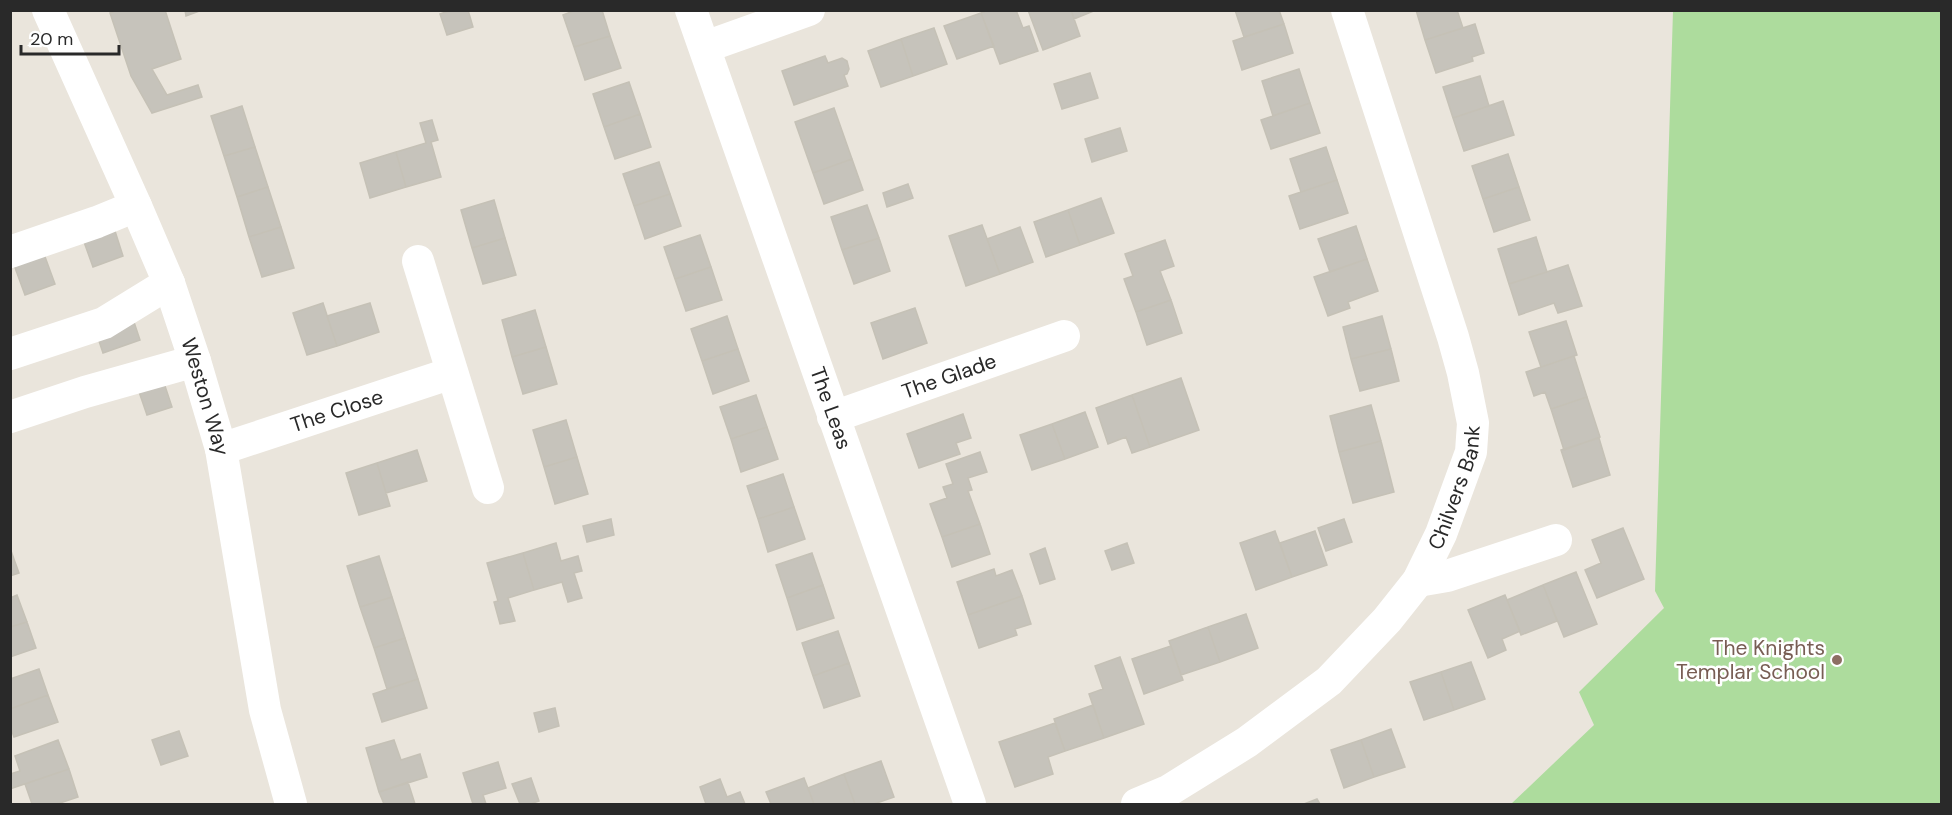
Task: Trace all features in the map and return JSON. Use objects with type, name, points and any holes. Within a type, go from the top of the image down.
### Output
[{"type":"street","name":"Weston Way","points":[[48,10],[169,283],[195,361],[221,448],[266,710],[291,804]]},
{"type":"street","name":"The Leas","points":[[691,10],[970,804]]},
{"type":"street","points":[[705,47],[809,10]]},
{"type":"street","name":"Chilvers Bank","points":[[1137,804],[1168,791],[1247,742],[1329,681],[1387,620],[1418,581],[1441,534],[1466,472],[1471,452],[1473,423],[1454,337],[1347,10]]},
{"type":"street","points":[[10,252],[136,206]]},
{"type":"street","points":[[418,261],[488,488]]},
{"type":"street","points":[[10,354],[104,323],[169,283]]},
{"type":"street","name":"The Glade","points":[[833,417],[1064,336]]},
{"type":"street","points":[[10,417],[85,392],[195,361]]},
{"type":"street","name":"The Close","points":[[221,448],[452,373]]},
{"type":"street","points":[[1418,581],[1447,576],[1556,540]]},
{"type":"green space","points":[[1673,11],[1941,11],[1941,804],[1511,804],[1594,725],[1579,692],[1664,608],[1655,591]]},
{"type":"building","points":[[117,10],[165,10],[181,59],[152,69],[167,95],[198,85],[202,97],[152,113],[131,76],[110,13]]},
{"type":"building","points":[[185,10],[202,10],[186,16]]},
{"type":"building","points":[[451,10],[468,10],[473,27],[447,35],[440,14]]},
{"type":"building","points":[[576,10],[602,10],[610,36],[574,47],[563,15]]},
{"type":"building","points":[[988,10],[1016,10],[1023,28],[1029,26],[1038,51],[1000,64],[981,13]]},
{"type":"building","points":[[1028,10],[1071,10],[1080,36],[1043,50]]},
{"type":"building","points":[[1071,10],[1096,10],[1074,19]]},
{"type":"building","points":[[1235,10],[1279,10],[1284,24],[1244,37]]},
{"type":"building","points":[[1416,10],[1457,10],[1463,28],[1425,40]]},
{"type":"building","points":[[981,13],[994,46],[957,59],[944,26]]},
{"type":"building","points":[[1284,24],[1293,53],[1242,70],[1233,41]]},
{"type":"building","points":[[1475,24],[1484,53],[1472,57],[1473,61],[1436,73],[1425,40]]},
{"type":"building","points":[[934,28],[947,64],[913,76],[901,39]]},
{"type":"building","points":[[610,36],[621,68],[585,80],[574,47]]},
{"type":"building","points":[[901,39],[913,76],[881,87],[868,51]]},
{"type":"building","points":[[825,56],[828,63],[842,58],[847,61],[849,69],[844,75],[848,86],[794,105],[782,71]]},
{"type":"building","points":[[1299,69],[1310,103],[1273,116],[1262,81]]},
{"type":"building","points":[[1090,73],[1098,98],[1062,109],[1054,84]]},
{"type":"building","points":[[1480,76],[1489,106],[1453,118],[1443,87]]},
{"type":"building","points":[[629,82],[640,114],[604,127],[593,94]]},
{"type":"building","points":[[1503,101],[1514,135],[1464,151],[1453,118]]},
{"type":"building","points":[[1310,103],[1320,133],[1271,149],[1261,120]]},
{"type":"building","points":[[242,106],[255,147],[224,156],[211,116]]},
{"type":"building","points":[[834,108],[852,159],[813,173],[795,122]]},
{"type":"building","points":[[640,114],[651,147],[615,159],[604,127]]},
{"type":"building","points":[[432,120],[438,140],[431,142],[441,177],[406,187],[396,152],[426,143],[420,123]]},
{"type":"building","points":[[1120,128],[1127,151],[1092,162],[1085,139]]},
{"type":"building","points":[[255,147],[268,187],[237,197],[224,156]]},
{"type":"building","points":[[1326,147],[1337,180],[1301,192],[1290,159]]},
{"type":"building","points":[[396,152],[406,187],[370,198],[360,163]]},
{"type":"building","points":[[1508,154],[1519,187],[1483,199],[1472,166]]},
{"type":"building","points":[[852,159],[863,190],[824,204],[813,173]]},
{"type":"building","points":[[659,162],[670,194],[634,206],[623,174]]},
{"type":"building","points":[[1337,180],[1348,213],[1300,229],[1289,196]]},
{"type":"building","points":[[908,184],[913,198],[887,207],[883,193]]},
{"type":"building","points":[[268,187],[281,227],[249,237],[237,197]]},
{"type":"building","points":[[1519,187],[1530,220],[1494,232],[1483,199]]},
{"type":"building","points":[[670,194],[681,226],[645,239],[634,206]]},
{"type":"building","points":[[1101,198],[1114,233],[1080,245],[1068,210]]},
{"type":"building","points":[[494,200],[505,238],[472,248],[461,210]]},
{"type":"building","points":[[867,205],[879,238],[842,250],[831,217]]},
{"type":"building","points":[[1068,210],[1080,245],[1046,257],[1034,222]]},
{"type":"building","points":[[982,225],[1000,274],[966,286],[949,236]]},
{"type":"building","points":[[1356,226],[1367,259],[1330,272],[1318,239]]},
{"type":"building","points":[[281,227],[294,268],[262,277],[249,237]]},
{"type":"building","points":[[1020,227],[1033,262],[1000,274],[987,239]]},
{"type":"building","points":[[115,231],[123,256],[93,267],[84,242]]},
{"type":"building","points":[[700,235],[711,267],[675,279],[664,247]]},
{"type":"building","points":[[1536,237],[1547,272],[1509,284],[1498,249]]},
{"type":"building","points":[[505,238],[516,275],[483,284],[472,248]]},
{"type":"building","points":[[879,238],[890,271],[854,284],[842,250]]},
{"type":"building","points":[[1165,240],[1174,266],[1160,271],[1171,300],[1136,312],[1124,279],[1133,276],[1125,254]]},
{"type":"building","points":[[44,254],[55,284],[25,295],[14,265]]},
{"type":"building","points":[[1367,259],[1378,291],[1348,302],[1350,308],[1328,316],[1314,277]]},
{"type":"building","points":[[1568,265],[1582,306],[1558,313],[1554,303],[1519,315],[1509,284]]},
{"type":"building","points":[[711,267],[722,300],[686,311],[675,279]]},
{"type":"building","points":[[1171,300],[1182,333],[1147,345],[1136,312]]},
{"type":"building","points":[[323,303],[337,346],[307,355],[293,313]]},
{"type":"building","points":[[370,303],[379,332],[337,346],[327,316]]},
{"type":"building","points":[[915,308],[927,343],[883,359],[871,323]]},
{"type":"building","points":[[535,310],[546,347],[512,357],[502,320]]},
{"type":"building","points":[[727,316],[738,349],[702,361],[691,329]]},
{"type":"building","points":[[1382,316],[1391,349],[1351,359],[1343,327]]},
{"type":"building","points":[[133,319],[140,340],[103,353],[96,332]]},
{"type":"building","points":[[1566,321],[1577,355],[1541,367],[1529,332]]},
{"type":"building","points":[[546,347],[557,384],[523,394],[512,357]]},
{"type":"building","points":[[738,349],[749,381],[713,394],[702,361]]},
{"type":"building","points":[[1391,349],[1399,381],[1360,391],[1351,359]]},
{"type":"building","points":[[1574,356],[1587,397],[1551,409],[1545,392],[1534,396],[1526,372]]},
{"type":"building","points":[[162,377],[172,407],[147,415],[137,386]]},
{"type":"building","points":[[1181,378],[1199,430],[1150,447],[1132,395]]},
{"type":"building","points":[[756,395],[767,427],[731,439],[720,407]]},
{"type":"building","points":[[1132,395],[1150,447],[1132,453],[1126,437],[1108,444],[1096,408]]},
{"type":"building","points":[[1587,397],[1600,437],[1564,450],[1551,409]]},
{"type":"building","points":[[1371,405],[1381,441],[1339,452],[1330,416]]},
{"type":"building","points":[[1085,412],[1098,447],[1065,459],[1052,424]]},
{"type":"building","points":[[963,414],[971,438],[956,443],[960,454],[919,468],[907,434]]},
{"type":"building","points":[[566,420],[577,457],[544,467],[533,430]]},
{"type":"building","points":[[1052,424],[1065,459],[1032,470],[1020,435]]},
{"type":"building","points":[[767,427],[778,459],[741,472],[731,439]]},
{"type":"building","points":[[1599,438],[1610,475],[1573,487],[1561,450]]},
{"type":"building","points":[[1381,441],[1394,492],[1353,503],[1339,452]]},
{"type":"building","points":[[417,450],[427,481],[386,493],[377,463]]},
{"type":"building","points":[[980,452],[987,472],[968,478],[972,490],[968,491],[980,524],[942,537],[930,504],[947,498],[943,487],[953,484],[946,464]]},
{"type":"building","points":[[577,457],[588,494],[555,504],[544,467]]},
{"type":"building","points":[[377,463],[390,506],[359,515],[346,473]]},
{"type":"building","points":[[783,474],[794,507],[758,519],[747,486]]},
{"type":"building","points":[[794,507],[805,539],[768,552],[758,519]]},
{"type":"building","points":[[611,519],[614,535],[587,542],[583,526]]},
{"type":"building","points":[[1344,519],[1352,542],[1326,551],[1318,528]]},
{"type":"building","points":[[980,524],[990,554],[952,567],[942,537]]},
{"type":"building","points":[[1623,528],[1644,579],[1597,598],[1585,570],[1601,563],[1592,540]]},
{"type":"building","points":[[1275,531],[1292,577],[1256,590],[1240,543]]},
{"type":"building","points":[[1315,531],[1327,565],[1292,577],[1280,543]]},
{"type":"building","points":[[556,543],[561,561],[578,556],[582,571],[574,573],[582,598],[568,602],[562,582],[534,590],[523,553]]},
{"type":"building","points":[[1127,543],[1134,563],[1112,570],[1105,551]]},
{"type":"building","points":[[10,548],[19,573],[10,576]]},
{"type":"building","points":[[1045,548],[1055,579],[1040,584],[1030,554]]},
{"type":"building","points":[[523,553],[534,590],[508,598],[515,621],[500,624],[494,602],[498,601],[487,563]]},
{"type":"building","points":[[812,553],[823,585],[787,598],[776,565]]},
{"type":"building","points":[[379,556],[392,597],[360,607],[347,566]]},
{"type":"building","points":[[994,569],[996,576],[1012,570],[1022,596],[968,615],[957,582]]},
{"type":"building","points":[[1576,572],[1597,624],[1564,637],[1543,585]]},
{"type":"building","points":[[823,585],[834,618],[797,630],[787,598]]},
{"type":"building","points":[[1543,585],[1557,621],[1521,635],[1507,600]]},
{"type":"building","points":[[17,595],[27,622],[10,627],[10,598]]},
{"type":"building","points":[[1505,595],[1520,631],[1502,639],[1506,650],[1488,658],[1468,610]]},
{"type":"building","points":[[1022,596],[1031,624],[1015,629],[1017,635],[979,648],[968,615]]},
{"type":"building","points":[[392,597],[405,638],[374,648],[360,607]]},
{"type":"building","points":[[1246,614],[1258,648],[1220,662],[1208,627]]},
{"type":"building","points":[[27,622],[36,648],[10,657],[10,627]]},
{"type":"building","points":[[1208,627],[1220,662],[1181,675],[1169,641]]},
{"type":"building","points":[[838,631],[849,663],[813,676],[802,643]]},
{"type":"building","points":[[405,638],[418,679],[387,689],[374,648]]},
{"type":"building","points":[[1171,646],[1183,680],[1144,694],[1132,659]]},
{"type":"building","points":[[1120,657],[1144,724],[1104,738],[1089,694],[1103,689],[1095,666]]},
{"type":"building","points":[[1471,662],[1485,699],[1454,710],[1441,672]]},
{"type":"building","points":[[849,663],[860,696],[824,708],[813,676]]},
{"type":"building","points":[[39,669],[48,695],[10,709],[10,679]]},
{"type":"building","points":[[1441,672],[1454,710],[1424,720],[1410,682]]},
{"type":"building","points":[[418,679],[427,708],[382,722],[373,694]]},
{"type":"building","points":[[48,695],[58,722],[14,737],[10,726],[10,709]]},
{"type":"building","points":[[1093,705],[1104,738],[1065,751],[1054,719]]},
{"type":"building","points":[[555,708],[559,726],[539,732],[534,713]]},
{"type":"building","points":[[1055,723],[1065,751],[1048,757],[1053,774],[1015,787],[999,742]]},
{"type":"building","points":[[1391,729],[1405,767],[1374,777],[1361,740]]},
{"type":"building","points":[[179,731],[188,756],[161,765],[152,740]]},
{"type":"building","points":[[58,740],[69,769],[10,789],[10,774],[20,771],[15,756]]},
{"type":"building","points":[[394,740],[401,760],[420,754],[427,777],[379,792],[366,748]]},
{"type":"building","points":[[1361,740],[1374,777],[1344,788],[1331,750]]},
{"type":"building","points":[[881,761],[894,797],[874,804],[855,804],[844,774]]},
{"type":"building","points":[[498,762],[506,788],[483,795],[486,804],[473,804],[463,773]]},
{"type":"building","points":[[69,769],[78,797],[57,804],[32,804],[25,784]]},
{"type":"building","points":[[844,774],[855,804],[814,804],[808,788]]},
{"type":"building","points":[[531,778],[539,801],[520,804],[512,784]]},
{"type":"building","points":[[804,778],[814,804],[771,804],[766,792]]},
{"type":"building","points":[[720,779],[727,797],[740,792],[745,804],[706,804],[700,787]]},
{"type":"building","points":[[408,782],[415,804],[384,804],[379,792]]},
{"type":"building","points":[[1317,799],[1320,804],[1304,804]]},
{"type":"place","name":"The Knights Templar School","points":[[1837,660]]}]
